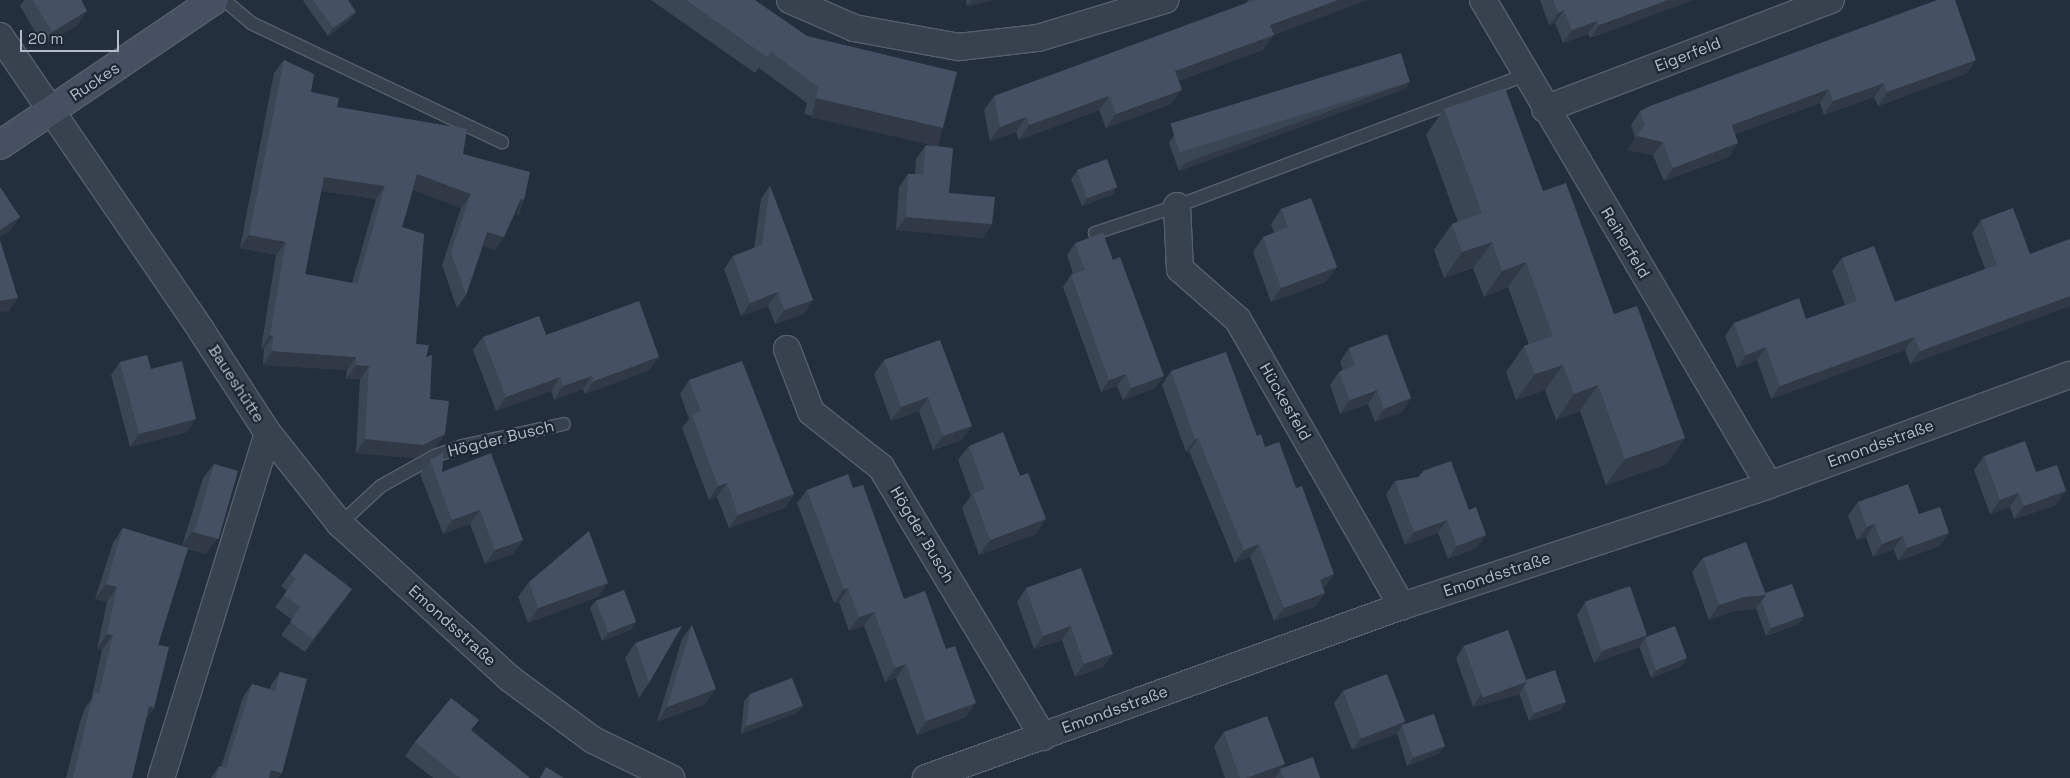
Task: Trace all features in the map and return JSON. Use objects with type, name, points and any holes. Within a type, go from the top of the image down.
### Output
[{"type":"main road","name":"Ruckes","points":[[0,145],[214,0]]},
{"type":"street","points":[[790,0],[854,28],[959,48],[1038,38],[1165,0]]},
{"type":"street","name":"Reiherfeld","points":[[1483,0],[1545,109],[1769,485]]},
{"type":"street","name":"Eigerfeld","points":[[1545,109],[1831,0]]},
{"type":"street","name":"Baueshütte","points":[[0,36],[202,330],[268,433],[161,778]]},
{"type":"street","name":"Hückesfeld","points":[[1177,206],[1180,268],[1238,320],[1402,606]]},
{"type":"street","name":"Högder Busch","points":[[787,349],[811,412],[881,467],[1043,736]]},
{"type":"street","name":"Emondsstraße","points":[[926,778],[1402,606],[1769,485],[2070,375]]},
{"type":"street","name":"Emondsstraße","points":[[268,433],[340,524],[509,678],[593,740],[671,778]]},
{"type":"lane","points":[[224,0],[251,23],[502,142]]},
{"type":"lane","points":[[1095,233],[1177,206],[1526,75]]},
{"type":"lane","name":"Högder Busch","points":[[340,524],[380,486],[435,456],[462,446],[564,424]]},
{"type":"building","points":[[33,0],[81,0],[87,11],[52,32]]},
{"type":"building","points":[[313,0],[348,0],[356,12],[333,28]]},
{"type":"building","points":[[686,0],[755,0],[807,36],[957,72],[943,128],[816,98],[818,87],[771,52],[767,57]]},
{"type":"building","points":[[1255,0],[1338,0],[1270,25],[1274,35],[1175,71],[1182,90],[1116,114],[1109,96],[1029,125],[1026,117],[1000,127],[994,96]]},
{"type":"building","points":[[1553,0],[1668,0],[1599,25],[1597,21],[1572,30],[1564,10],[1558,13]]},
{"type":"building","points":[[1937,0],[1955,0],[1976,60],[1887,92],[1884,83],[1833,101],[1829,89],[1732,125],[1738,143],[1673,168],[1663,142],[1637,136],[1645,125],[1640,111],[1650,106]]},
{"type":"building","points":[[1401,53],[1410,82],[1179,152],[1171,123]]},
{"type":"building","points":[[284,60],[314,74],[311,92],[339,98],[337,107],[467,129],[463,154],[530,172],[524,200],[521,199],[504,237],[487,232],[466,295],[451,252],[471,194],[417,174],[402,227],[424,234],[416,344],[429,345],[426,357],[432,355],[430,399],[449,401],[445,434],[423,445],[365,439],[369,366],[356,365],[356,357],[272,351],[273,336],[270,335],[286,242],[249,235]],"holes":[[[324,177],[385,186],[357,284],[305,274]]]},
{"type":"building","points":[[1505,88],[1543,191],[1566,183],[1614,314],[1637,306],[1685,438],[1625,459],[1598,385],[1574,394],[1563,365],[1535,374],[1524,346],[1553,336],[1526,262],[1502,271],[1492,242],[1462,252],[1452,224],[1482,213],[1444,109]]},
{"type":"building","points":[[926,145],[953,148],[949,193],[995,197],[992,224],[906,217],[908,174],[923,174]]},
{"type":"building","points":[[1107,159],[1117,187],[1087,198],[1077,170]]},
{"type":"building","points":[[770,186],[813,300],[784,310],[778,292],[750,303],[733,256],[762,245]]},
{"type":"building","points":[[0,187],[20,217],[0,230]]},
{"type":"building","points":[[1311,198],[1337,267],[1281,288],[1263,237],[1288,227],[1281,209]]},
{"type":"building","points":[[2013,208],[2030,254],[2070,239],[2070,296],[1920,351],[1914,337],[1780,386],[1766,347],[1746,355],[1734,323],[1799,298],[1806,319],[1857,301],[1842,258],[1874,246],[1895,302],[1997,265],[1981,220]]},
{"type":"building","points":[[1103,233],[1113,260],[1120,257],[1164,376],[1131,388],[1126,374],[1109,380],[1071,275],[1085,270],[1075,243]]},
{"type":"building","points":[[0,240],[18,298],[0,301]]},
{"type":"building","points":[[639,301],[659,357],[594,381],[592,376],[563,386],[560,377],[506,397],[483,337],[539,316],[546,335]]},
{"type":"building","points":[[1387,334],[1411,398],[1384,409],[1377,390],[1350,400],[1339,372],[1355,365],[1349,348]]},
{"type":"building","points":[[940,340],[972,426],[943,436],[928,397],[901,407],[884,360]]},
{"type":"building","points":[[1226,352],[1257,436],[1261,434],[1265,447],[1279,442],[1296,488],[1302,486],[1334,574],[1320,580],[1325,593],[1284,608],[1259,544],[1244,550],[1198,438],[1195,439],[1171,371]]},
{"type":"building","points":[[147,355],[151,369],[182,361],[196,419],[139,434],[120,362]]},
{"type":"building","points":[[742,361],[794,494],[738,515],[727,483],[718,486],[705,451],[692,415],[701,411],[689,380]]},
{"type":"building","points":[[1003,432],[1020,476],[1028,473],[1046,519],[990,540],[973,494],[985,489],[969,446]]},
{"type":"building","points":[[2025,441],[2036,472],[2057,465],[2066,491],[2024,506],[2019,493],[2000,500],[1984,456]]},
{"type":"building","points":[[444,452],[442,472],[491,453],[523,540],[495,550],[480,510],[452,520],[430,460]]},
{"type":"building","points":[[1451,461],[1469,510],[1476,507],[1486,535],[1457,546],[1447,520],[1414,532],[1395,481],[1420,477],[1423,471]]},
{"type":"building","points":[[214,464],[238,471],[218,539],[194,532]]},
{"type":"building","points":[[848,474],[853,488],[863,485],[904,599],[925,591],[946,649],[955,646],[976,703],[926,721],[906,664],[895,668],[874,612],[859,617],[848,588],[844,589],[807,490]]},
{"type":"building","points":[[1908,484],[1919,514],[1940,507],[1949,533],[1907,548],[1903,536],[1882,544],[1875,524],[1867,527],[1858,502]]},
{"type":"building","points":[[123,528],[188,548],[158,645],[169,647],[154,708],[149,706],[132,778],[73,778],[90,707],[95,693],[99,694],[113,635],[107,634],[117,587],[106,584]]},
{"type":"building","points":[[589,531],[608,583],[538,608],[529,582]]},
{"type":"building","points":[[1746,542],[1766,595],[1744,597],[1719,605],[1703,558]]},
{"type":"building","points":[[305,553],[352,589],[313,639],[290,622],[300,607],[284,595],[296,578],[290,574]]},
{"type":"building","points":[[1081,568],[1113,654],[1084,664],[1071,626],[1043,636],[1026,588]]},
{"type":"building","points":[[1792,584],[1804,616],[1771,628],[1762,601],[1766,595],[1765,593]]},
{"type":"building","points":[[1630,586],[1647,635],[1602,651],[1585,602]]},
{"type":"building","points":[[624,590],[636,622],[608,632],[596,601]]},
{"type":"building","points":[[692,625],[716,689],[667,707]]},
{"type":"building","points":[[682,626],[649,683],[635,643]]},
{"type":"building","points":[[1675,626],[1687,658],[1656,670],[1645,638]]},
{"type":"building","points":[[1508,630],[1527,682],[1483,698],[1464,646]]},
{"type":"building","points":[[1555,670],[1566,702],[1534,713],[1524,686],[1527,682],[1526,680]]},
{"type":"building","points":[[280,672],[307,679],[282,773],[271,770],[269,778],[216,778],[219,766],[226,768],[252,684],[275,691]]},
{"type":"building","points":[[1387,674],[1405,722],[1361,738],[1343,691]]},
{"type":"building","points":[[792,678],[803,706],[746,726],[750,694]]},
{"type":"building","points":[[451,698],[479,720],[471,730],[530,778],[460,778],[415,742]]},
{"type":"building","points":[[1434,714],[1445,746],[1413,757],[1402,725]]},
{"type":"building","points":[[1267,716],[1285,764],[1246,778],[1240,778],[1224,732]]},
{"type":"building","points":[[1313,757],[1320,778],[1284,778],[1280,769]]},
{"type":"building","points":[[546,767],[564,778],[540,778]]}]
